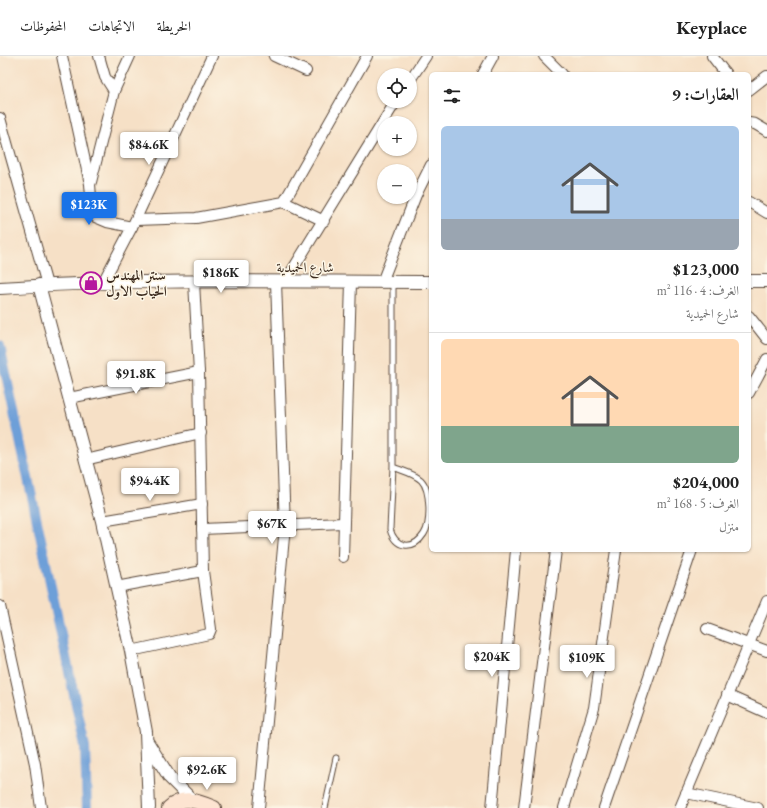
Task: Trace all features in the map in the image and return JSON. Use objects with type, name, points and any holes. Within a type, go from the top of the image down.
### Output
[{"type":"main road","points":[[169,808],[176,803],[191,799],[214,808]]},
{"type":"street","points":[[62,56],[90,184],[92,210],[95,217],[107,222],[134,223],[196,218],[284,202],[324,221]]},
{"type":"street","points":[[99,56],[105,77],[114,91]]},
{"type":"street","points":[[90,184],[114,91],[130,56]]},
{"type":"street","points":[[102,284],[134,223],[212,56]]},
{"type":"street","points":[[274,56],[306,71]]},
{"type":"street","points":[[284,202],[368,56]]},
{"type":"street","points":[[417,70],[426,56]]},
{"type":"street","points":[[484,72],[493,56]]},
{"type":"street","points":[[544,56],[551,70]]},
{"type":"street","points":[[712,56],[724,72]]},
{"type":"street","points":[[751,88],[767,76]]},
{"type":"street","points":[[260,808],[284,526],[281,282],[324,221],[392,108]]},
{"type":"street","points":[[0,118],[43,285],[69,398],[102,521],[131,651],[146,740],[149,808]]},
{"type":"street","points":[[751,123],[767,131]]},
{"type":"street","points":[[388,282],[416,194],[429,170]]},
{"type":"street","points":[[751,203],[767,213]]},
{"type":"street","points":[[751,281],[767,281]]},
{"type":"street","points":[[131,651],[209,634],[211,629],[203,571],[201,433],[194,282]]},
{"type":"street","name":"شارع الحميدية","points":[[5,288],[43,285],[194,282],[429,282]]},
{"type":"street","points":[[343,557],[351,282]]},
{"type":"street","points":[[751,319],[767,339]]},
{"type":"street","points":[[751,389],[767,359]]},
{"type":"street","points":[[69,398],[199,372]]},
{"type":"street","points":[[86,460],[201,433]]},
{"type":"street","points":[[102,521],[202,504]]},
{"type":"street","points":[[202,529],[343,523]]},
{"type":"street","points":[[492,808],[516,552]]},
{"type":"street","points":[[524,808],[556,552]]},
{"type":"street","points":[[564,808],[594,708],[616,552]]},
{"type":"street","points":[[604,808],[691,552]]},
{"type":"street","points":[[116,587],[203,571]]},
{"type":"street","points":[[680,808],[766,604]]},
{"type":"street","points":[[0,606],[35,764],[41,808]]},
{"type":"street","points":[[707,629],[750,643],[767,651]]},
{"type":"street","points":[[727,695],[767,713]]},
{"type":"street","points":[[146,740],[170,778],[191,799]]},
{"type":"street","points":[[686,793],[758,808]]},
{"type":"lane","points":[[388,282],[393,467],[390,529],[393,538],[398,542],[404,545],[411,544],[420,539],[427,528],[428,489],[414,474],[393,467]]},
{"type":"lane","points":[[325,808],[336,758]]},
{"type":"waterway","points":[[0,346],[85,747],[87,808]]},
{"type":"place","name":"سنتر المهندس الحياب الاول","points":[[91,283]]}]
